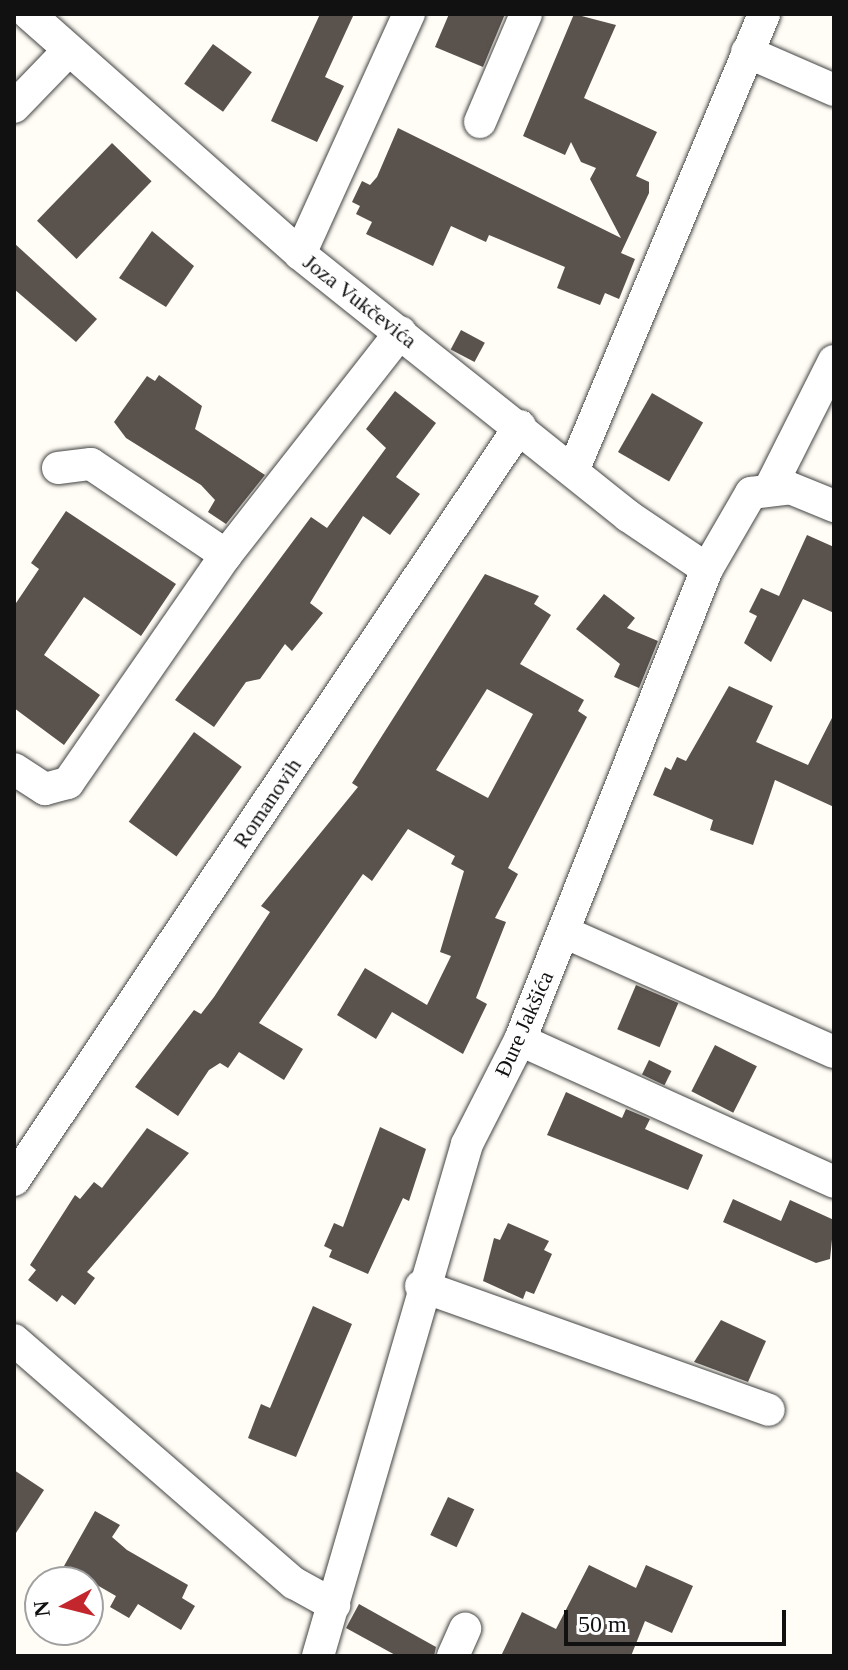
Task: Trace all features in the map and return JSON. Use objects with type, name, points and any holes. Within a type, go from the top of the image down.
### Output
[{"type":"street","points":[[300,254],[409,14]]},
{"type":"street","points":[[480,122],[526,14]]},
{"type":"street","points":[[573,471],[764,14]]},
{"type":"street","name":"Joza Vukčevića","points":[[33,15],[300,254],[573,471],[707,569]]},
{"type":"street","points":[[14,107],[69,50]]},
{"type":"street","points":[[747,52],[834,90]]},
{"type":"street","points":[[19,786],[45,789],[68,783],[226,555],[401,332]]},
{"type":"street","points":[[834,361],[771,486],[834,506]]},
{"type":"street","name":"Romanovih","points":[[14,1180],[520,426]]},
{"type":"street","points":[[58,468],[91,464],[226,555]]},
{"type":"street","name":"Đure Jakšića","points":[[318,1656],[394,1408],[421,1286],[467,1144],[520,1040],[707,569],[736,509],[771,486]]},
{"type":"street","points":[[564,932],[834,1052]]},
{"type":"street","points":[[520,1040],[834,1182]]},
{"type":"street","points":[[421,1286],[769,1410]]},
{"type":"street","points":[[14,1340],[294,1583],[334,1605]]},
{"type":"building","points":[[320,14],[354,14],[325,77],[344,86],[317,142],[271,121]]},
{"type":"building","points":[[449,14],[505,14],[483,67],[435,47]]},
{"type":"building","points":[[574,14],[616,25],[584,98],[657,132],[636,176],[649,182],[649,193],[621,253],[635,259],[619,299],[605,293],[600,305],[557,288],[565,267],[489,235],[486,242],[451,226],[433,266],[366,234],[372,222],[356,214],[360,206],[352,202],[362,181],[370,185],[377,177],[398,128],[621,238],[590,179],[596,168],[581,162],[571,142],[565,155],[523,136]]},
{"type":"building","points":[[213,44],[252,72],[223,112],[184,84]]},
{"type":"building","points":[[112,143],[152,181],[77,259],[37,221]]},
{"type":"building","points":[[152,231],[194,266],[166,307],[119,278]]},
{"type":"building","points":[[14,243],[97,319],[76,342],[14,289]]},
{"type":"building","points":[[461,330],[485,343],[475,362],[451,349]]},
{"type":"building","points":[[159,375],[202,406],[195,429],[265,475],[226,524],[208,512],[215,500],[201,485],[126,438],[114,422],[147,376],[155,381]]},
{"type":"building","points":[[395,391],[436,423],[396,477],[420,494],[390,535],[363,516],[310,603],[323,613],[292,651],[285,644],[260,679],[246,682],[214,727],[175,700],[311,517],[327,528],[386,448],[366,429]]},
{"type":"building","points":[[652,393],[703,422],[669,481],[618,452]]},
{"type":"building","points":[[66,511],[176,584],[141,636],[84,597],[44,655],[100,695],[64,745],[14,708],[14,606],[39,569],[31,563]]},
{"type":"building","points":[[807,535],[834,547],[834,613],[803,599],[771,662],[744,643],[757,616],[749,612],[761,588],[779,596]]},
{"type":"building","points":[[485,574],[539,596],[534,604],[551,615],[520,664],[584,700],[578,711],[587,717],[508,868],[518,874],[495,918],[506,922],[476,998],[487,1004],[463,1054],[392,1012],[376,1039],[337,1015],[365,968],[427,1005],[451,956],[440,952],[464,871],[451,864],[455,856],[408,829],[372,881],[363,874],[259,1023],[303,1049],[284,1080],[239,1052],[228,1068],[220,1063],[209,1070],[178,1116],[135,1087],[194,1010],[201,1014],[214,997],[270,912],[261,906],[358,787],[352,783]],"holes":[[[487,689],[533,714],[488,798],[436,770]]]},
{"type":"building","points":[[604,594],[635,618],[627,628],[658,641],[639,688],[614,677],[620,664],[576,629]]},
{"type":"building","points":[[729,686],[773,706],[756,742],[808,765],[834,714],[834,807],[775,780],[753,845],[710,830],[713,820],[653,795],[665,767],[671,770],[677,757],[686,761]]},
{"type":"building","points":[[194,732],[242,767],[176,856],[129,822]]},
{"type":"building","points":[[636,985],[678,1003],[660,1047],[617,1029]]},
{"type":"building","points":[[715,1045],[757,1066],[733,1113],[691,1091]]},
{"type":"building","points":[[649,1060],[671,1071],[664,1085],[642,1074]]},
{"type":"building","points":[[566,1092],[622,1118],[626,1109],[650,1119],[645,1129],[703,1155],[688,1190],[547,1135]]},
{"type":"building","points":[[380,1127],[426,1149],[409,1201],[403,1198],[368,1274],[329,1257],[332,1250],[324,1246],[334,1223],[343,1227]]},
{"type":"building","points":[[147,1128],[189,1153],[87,1272],[95,1278],[75,1305],[62,1295],[57,1302],[28,1280],[36,1270],[30,1265],[75,1195],[80,1199],[94,1182],[102,1188]]},
{"type":"building","points":[[733,1199],[781,1221],[790,1200],[834,1220],[830,1259],[816,1263],[723,1222]]},
{"type":"building","points":[[508,1223],[549,1241],[544,1250],[552,1254],[534,1294],[526,1291],[523,1299],[483,1281],[494,1238],[500,1240]]},
{"type":"building","points":[[313,1306],[352,1324],[296,1457],[248,1438],[261,1404],[270,1408]]},
{"type":"building","points":[[721,1320],[766,1341],[748,1382],[694,1362]]},
{"type":"building","points":[[14,1470],[44,1490],[14,1536]]},
{"type":"building","points":[[448,1497],[474,1509],[457,1547],[430,1535]]},
{"type":"building","points":[[95,1511],[120,1525],[112,1537],[127,1550],[188,1585],[182,1598],[195,1606],[181,1630],[138,1604],[129,1618],[110,1607],[116,1596],[104,1589],[104,1566],[64,1566]]},
{"type":"building","points":[[589,1565],[636,1588],[646,1565],[693,1586],[672,1633],[645,1621],[631,1656],[501,1656],[522,1612],[556,1629]]},
{"type":"building","points":[[359,1604],[436,1647],[434,1656],[397,1656],[346,1628]]}]
